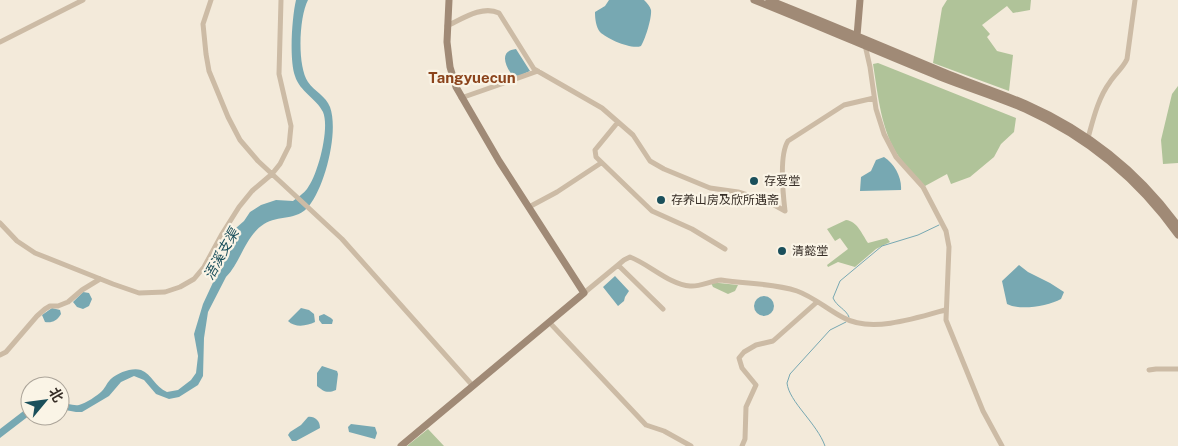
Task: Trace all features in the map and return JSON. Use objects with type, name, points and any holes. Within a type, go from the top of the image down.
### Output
[{"type":"main road","points":[[401,446],[584,292],[461,98],[453,81],[447,26],[449,0]]},
{"type":"main road","points":[[754,0],[941,78],[1024,109],[1077,137],[1129,177],[1156,206],[1178,235]]},
{"type":"main road","points":[[769,0],[943,73],[1026,104],[1052,117],[1088,138],[1132,173],[1160,202],[1178,226]]},
{"type":"main road","points":[[857,36],[860,0]]},
{"type":"street","points":[[0,42],[83,0]]},
{"type":"street","points":[[211,0],[203,29],[209,71],[235,132],[252,154],[342,239],[473,386]]},
{"type":"street","points":[[0,224],[17,241],[35,253],[139,293],[149,294],[175,289],[190,282],[201,271],[245,199],[260,182],[272,174],[289,146],[291,132],[279,74],[282,0]]},
{"type":"street","points":[[1088,138],[1094,116],[1106,87],[1126,62],[1135,0]]},
{"type":"street","points":[[447,26],[477,13],[493,10],[500,14],[529,62],[538,71],[602,108],[633,135],[650,160],[664,169],[710,188],[738,192],[767,201],[785,210],[783,157],[788,140],[844,105],[874,98]]},
{"type":"street","points":[[864,45],[870,67],[874,98],[882,127],[893,152],[903,167],[923,187],[946,231],[949,241],[945,310],[948,325],[983,411],[1002,446]]},
{"type":"street","points":[[461,98],[538,71]]},
{"type":"street","points":[[618,122],[595,150],[596,157],[601,164],[652,212],[692,230],[725,249]]},
{"type":"street","points":[[529,207],[601,164]]},
{"type":"street","points":[[584,292],[630,257],[683,285],[692,286],[721,280],[787,288],[802,293],[848,320],[862,324],[907,321],[945,310]]},
{"type":"street","points":[[618,265],[663,309]]},
{"type":"street","points":[[0,355],[8,351],[45,309],[68,302],[82,290],[100,279]]},
{"type":"street","points":[[742,446],[745,438],[746,408],[756,385],[742,368],[739,358],[744,352],[756,345],[773,341],[817,302]]},
{"type":"street","points":[[549,322],[646,425],[664,431],[692,446]]},
{"type":"street","points":[[1149,370],[1178,369]]},
{"type":"green space","points":[[947,0],[1031,0],[1030,10],[1013,13],[1007,6],[982,25],[990,34],[987,37],[997,51],[1013,55],[1009,91],[933,63],[942,8]]},
{"type":"green space","points":[[878,63],[1016,118],[1014,132],[1001,144],[994,157],[970,177],[951,184],[947,174],[925,186],[899,157],[888,136],[881,112],[873,64]]},
{"type":"green space","points":[[1178,86],[1178,163],[1163,164],[1161,140],[1172,94]]},
{"type":"green space","points":[[846,220],[856,225],[868,243],[887,238],[890,242],[876,249],[855,267],[838,262],[828,267],[827,265],[848,249],[840,238],[835,241],[827,229]]},
{"type":"green space","points":[[711,283],[738,285],[735,291],[728,294],[713,287]]},
{"type":"green space","points":[[428,429],[444,446],[407,446]]},
{"type":"water","points":[[296,0],[308,0],[300,41],[304,75],[308,82],[328,103],[332,118],[332,144],[329,158],[315,197],[304,211],[293,216],[269,221],[252,235],[236,264],[226,277],[208,312],[204,338],[203,376],[198,385],[179,397],[169,399],[156,394],[144,380],[134,376],[121,382],[109,396],[82,412],[70,411],[70,404],[77,405],[88,401],[102,391],[112,378],[121,372],[141,370],[167,392],[178,390],[191,380],[196,373],[198,356],[194,334],[203,304],[216,276],[217,264],[236,228],[250,212],[261,205],[276,200],[293,201],[306,191],[319,163],[324,140],[325,119],[320,107],[304,91],[295,76],[292,59],[293,17]]},
{"type":"water","points":[[609,0],[644,0],[649,6],[651,10],[650,18],[641,46],[637,47],[620,43],[600,32],[596,23],[595,12],[605,6]]},
{"type":"water","points":[[516,49],[530,71],[519,76],[512,75],[505,59],[507,52]]},
{"type":"water","points":[[884,157],[897,172],[901,190],[860,191],[861,177],[871,171],[876,160]]},
{"type":"water","points":[[1019,265],[1064,292],[1061,299],[1034,307],[1019,307],[1007,304],[1002,281]]},
{"type":"water","points":[[615,276],[629,291],[624,301],[618,306],[603,287]]},
{"type":"water","points":[[83,292],[89,293],[92,299],[89,306],[83,309],[77,307],[73,302]]},
{"type":"water","points":[[764,296],[771,299],[774,306],[771,313],[764,316],[757,313],[754,306],[757,299]]},
{"type":"water","points":[[52,308],[60,310],[61,314],[54,321],[45,322],[42,315]]},
{"type":"water","points":[[301,308],[309,310],[314,314],[315,322],[301,326],[294,325],[288,321]]},
{"type":"water","points":[[324,314],[333,320],[332,324],[322,324],[319,316]]},
{"type":"water","points":[[322,366],[337,371],[336,390],[325,391],[317,386],[317,373]]},
{"type":"water","points":[[20,414],[20,423],[0,438],[0,429]]},
{"type":"water","points":[[308,417],[316,419],[320,428],[296,441],[292,441],[288,435],[290,432],[301,425]]},
{"type":"water","points":[[351,424],[375,427],[377,433],[375,439],[349,432],[348,427]]},
{"type":"waterway","points":[[849,317],[833,298],[840,281],[882,246],[918,235],[939,225]]},
{"type":"waterway","points":[[825,446],[816,429],[793,398],[787,383],[790,374],[830,330],[846,322]]},
{"type":"place","name":"存爱堂","points":[[754,181]]},
{"type":"place","name":"存养山房及欣所遇斋","points":[[661,200]]},
{"type":"place","name":"清懿堂","points":[[782,251]]},
{"type":"district","name":"Tangyuecun","points":[[472,77]]},
{"type":"water label","name":"浯溪支渠","points":[[221,254]]}]
